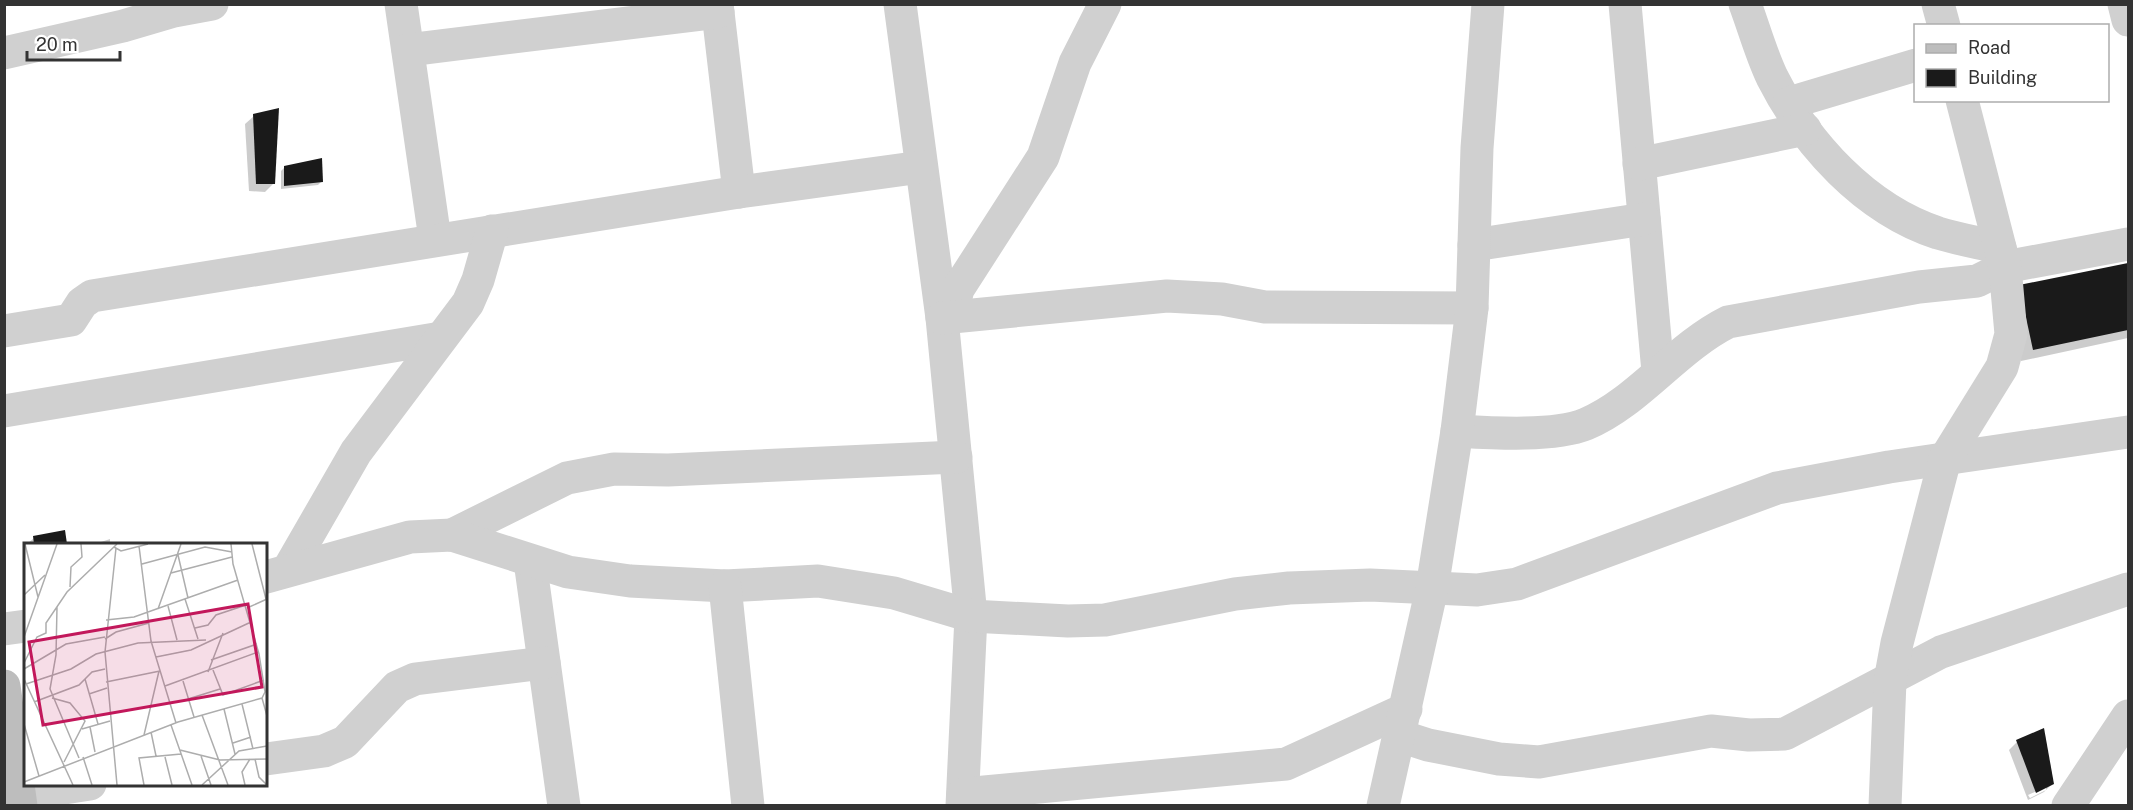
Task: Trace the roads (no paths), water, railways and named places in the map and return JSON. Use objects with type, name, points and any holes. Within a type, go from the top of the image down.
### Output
[{"type":"street","points":[[4,53],[123,26],[174,11],[212,4]]},
{"type":"street","points":[[401,4],[435,239]]},
{"type":"street","points":[[900,4],[921,167],[946,318],[971,616],[963,800],[1286,764],[1403,722]]},
{"type":"street","points":[[946,318],[958,289],[1043,157],[1075,63],[1104,4]]},
{"type":"street","points":[[1383,806],[1432,588],[1457,431],[1472,308],[1477,148],[1488,4]]},
{"type":"street","points":[[1625,4],[1658,372]]},
{"type":"street","points":[[1745,4],[1772,77],[1797,116],[1838,169],[1887,209],[2003,258],[2128,244]]},
{"type":"street","points":[[1938,4],[1943,24]]},
{"type":"street","points":[[2124,4],[2128,20]]},
{"type":"street","points":[[408,50],[718,8],[739,192]]},
{"type":"street","points":[[1639,164],[1797,116],[1914,66]]},
{"type":"street","points":[[1885,806],[1890,681],[1897,642],[1945,459],[2002,367],[2011,334],[2003,258],[1963,102]]},
{"type":"street","points":[[4,331],[71,320],[82,303],[92,296],[435,239],[739,192],[921,167]]},
{"type":"street","points":[[1474,245],[1644,219]]},
{"type":"street","points":[[277,574],[356,452],[468,303],[478,280],[492,231]]},
{"type":"street","points":[[1457,431],[1504,434],[1584,424],[1615,408],[1702,335],[1728,322],[1919,287],[1977,281],[2003,258]]},
{"type":"street","points":[[946,318],[1167,296],[1222,299],[1265,307],[1472,308]]},
{"type":"street","points":[[4,411],[441,338]]},
{"type":"street","points":[[277,574],[410,537],[452,535],[568,572],[630,581],[725,586],[818,581],[894,593],[971,616],[1068,621],[1105,620],[1235,594],[1289,588],[1370,585],[1477,591],[1517,584],[1777,488],[1945,459],[2128,432]]},
{"type":"street","points":[[452,535],[567,478],[614,469],[668,470],[956,457]]},
{"type":"street","points":[[530,561],[564,806]]},
{"type":"street","points":[[725,586],[748,806]]},
{"type":"street","points":[[1403,722],[1428,745],[1499,759],[1539,762],[1711,731],[1749,735],[1785,734],[1949,649],[2116,591],[2128,589]]},
{"type":"street","points":[[4,629],[24,626]]},
{"type":"street","points":[[267,759],[324,751],[345,742],[397,687],[415,679],[544,663]]},
{"type":"street","points":[[4,686],[15,786]]},
{"type":"street","points":[[2068,806],[2128,716]]}]
